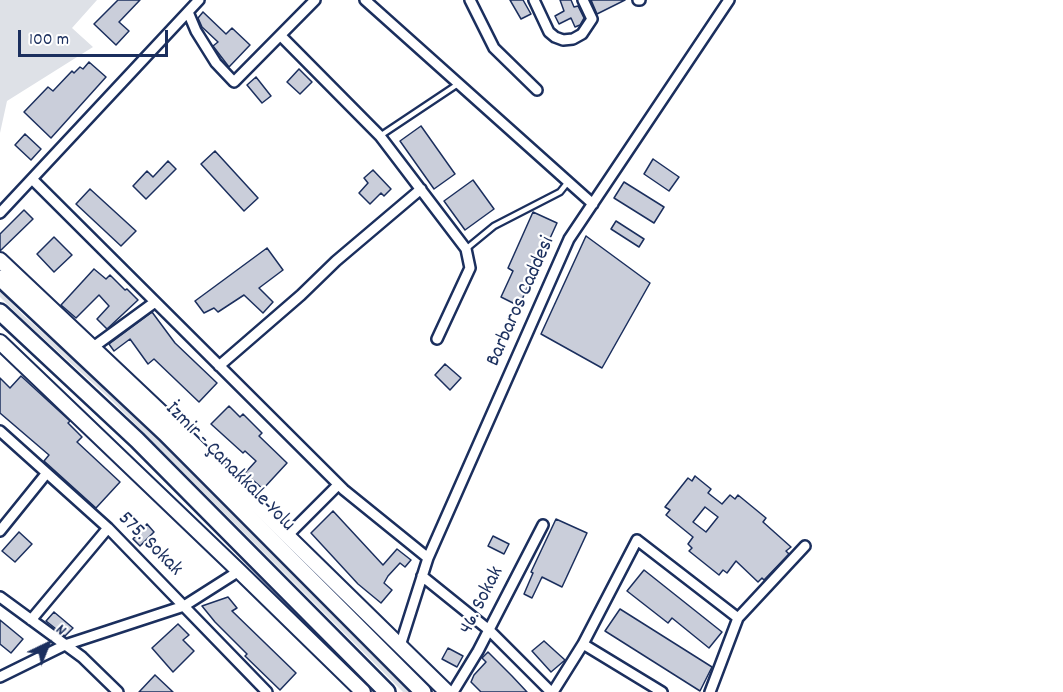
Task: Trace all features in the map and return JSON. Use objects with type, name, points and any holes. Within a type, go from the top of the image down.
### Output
[{"type":"highway","name":"İzmir - Çanakkale Yolu","points":[[0,278],[165,433],[423,692]]},
{"type":"highway","points":[[0,312],[137,440],[387,692]]},
{"type":"main road","points":[[0,260],[288,535],[447,692]]},
{"type":"main road","points":[[0,342],[363,692]]},
{"type":"street","points":[[0,213],[199,0]]},
{"type":"street","points":[[188,12],[196,31],[216,63],[234,82],[315,0]]},
{"type":"street","points":[[365,0],[593,204]]},
{"type":"street","points":[[470,0],[498,54],[537,90]]},
{"type":"street","points":[[534,0],[552,35],[558,39],[568,40],[582,34],[592,20],[583,0]]},
{"type":"street","name":"Barbaros Caddesi","points":[[400,646],[428,558],[569,239],[729,0]]},
{"type":"street","points":[[281,36],[380,136],[466,249],[470,268],[437,339]]},
{"type":"street","points":[[32,179],[338,485],[428,558]]},
{"type":"street","points":[[219,366],[301,295],[336,261],[421,189]]},
{"type":"street","points":[[92,348],[154,302]]},
{"type":"street","name":"575. Sokak","points":[[0,431],[108,528],[267,692]]},
{"type":"street","points":[[0,531],[46,474]]},
{"type":"street","points":[[288,535],[338,485]]},
{"type":"street","name":"46. Sokak","points":[[453,692],[489,630],[543,525]]},
{"type":"street","points":[[31,620],[108,528]]},
{"type":"street","points":[[422,576],[489,630],[552,692],[583,644],[637,540],[738,618]]},
{"type":"street","points":[[710,692],[738,618],[805,546]]},
{"type":"street","points":[[0,677],[65,645],[183,606],[239,571]]},
{"type":"street","points":[[0,597],[82,657],[118,692]]},
{"type":"street","points":[[583,644],[662,692]]},
{"type":"lane","points":[[380,136],[459,84]]},
{"type":"lane","points":[[466,249],[494,226],[560,192],[568,182]]},
{"type":"shaded area","points":[[0,0],[97,0],[72,28],[93,47],[7,101],[0,133]]},
{"type":"shaded area","points":[[0,291],[22,314],[170,449],[412,692],[403,692],[107,396],[20,317],[0,297]]},
{"type":"building","points":[[118,0],[140,0],[119,22],[129,31],[116,45],[94,24]]},
{"type":"building","points":[[510,0],[523,0],[531,14],[521,19]]},
{"type":"building","points":[[560,0],[571,0],[574,7],[578,6],[584,18],[580,25],[575,27],[571,18],[559,24],[555,16],[564,11]]},
{"type":"building","points":[[591,0],[625,0],[597,14]]},
{"type":"building","points":[[203,12],[226,34],[232,28],[250,45],[229,67],[213,46],[218,42],[202,27],[198,18]]},
{"type":"building","points":[[89,62],[106,77],[51,138],[24,112],[48,87],[53,91],[72,71],[74,73],[80,67],[83,69]]},
{"type":"building","points":[[299,69],[312,82],[300,94],[287,82]]},
{"type":"building","points":[[256,77],[271,96],[262,103],[247,85]]},
{"type":"building","points":[[421,126],[455,174],[434,189],[400,141]]},
{"type":"building","points":[[25,134],[41,149],[31,160],[15,145]]},
{"type":"building","points":[[215,151],[258,198],[244,211],[201,164]]},
{"type":"building","points":[[653,159],[679,177],[669,191],[644,174]]},
{"type":"building","points":[[168,161],[176,169],[146,199],[133,186],[147,171],[153,177]]},
{"type":"building","points":[[373,170],[391,189],[384,196],[381,193],[370,204],[359,193],[368,183],[364,178]]},
{"type":"building","points":[[473,180],[494,209],[465,230],[444,201]]},
{"type":"building","points":[[624,182],[664,207],[654,223],[614,198]]},
{"type":"building","points":[[90,189],[136,231],[121,246],[76,204]]},
{"type":"building","points":[[24,210],[33,219],[0,251],[0,234]]},
{"type":"building","points":[[533,212],[557,223],[519,306],[501,297],[513,271],[508,268]]},
{"type":"building","points":[[616,221],[644,239],[639,247],[611,229]]},
{"type":"building","points":[[586,236],[650,283],[602,368],[541,334]]},
{"type":"building","points":[[54,237],[72,255],[54,272],[37,254]]},
{"type":"building","points":[[267,248],[283,270],[259,288],[273,302],[263,313],[244,295],[218,312],[214,308],[204,313],[195,301]]},
{"type":"building","points":[[94,269],[106,279],[110,275],[138,300],[107,329],[97,319],[109,306],[99,295],[76,318],[61,305]]},
{"type":"building","points":[[152,312],[175,343],[217,383],[199,402],[154,359],[148,364],[130,339],[114,351],[109,344]]},
{"type":"building","points":[[445,364],[461,378],[450,390],[435,375]]},
{"type":"building","points":[[21,376],[70,421],[68,423],[82,437],[77,442],[120,482],[96,508],[44,461],[49,455],[0,413],[0,378],[10,388]]},
{"type":"building","points":[[229,406],[240,417],[243,414],[262,433],[259,436],[287,463],[263,489],[245,473],[256,461],[245,451],[243,453],[211,424]]},
{"type":"building","points":[[695,476],[711,489],[708,493],[722,504],[730,495],[735,499],[738,495],[766,518],[763,522],[791,547],[786,551],[789,554],[764,580],[762,578],[758,582],[736,561],[727,573],[723,570],[719,575],[689,551],[692,548],[688,544],[693,537],[666,515],[670,510],[665,507],[688,478],[692,481]],"holes":[[[705,507],[718,517],[706,532],[693,522]]]},
{"type":"building","points":[[333,511],[383,565],[397,549],[411,560],[405,567],[400,563],[388,576],[384,583],[392,590],[381,603],[358,584],[311,533]]},
{"type":"building","points":[[556,519],[587,533],[562,587],[542,577],[532,598],[524,594],[533,573],[531,572]]},
{"type":"building","points":[[147,524],[154,532],[140,546],[133,539]]},
{"type":"building","points":[[19,532],[32,544],[15,562],[2,551]]},
{"type":"building","points":[[493,536],[509,544],[504,554],[488,546]]},
{"type":"building","points":[[644,570],[722,632],[709,648],[672,618],[668,623],[627,591]]},
{"type":"building","points":[[228,597],[237,608],[232,611],[296,673],[280,690],[245,656],[247,654],[202,606]]},
{"type":"building","points":[[620,609],[712,667],[700,691],[605,631]]},
{"type":"building","points":[[54,612],[73,628],[65,636],[46,621]]},
{"type":"building","points":[[0,620],[23,639],[11,653],[0,644]]},
{"type":"building","points":[[178,624],[189,635],[183,640],[194,651],[173,672],[152,648]]},
{"type":"building","points":[[544,641],[565,660],[551,672],[532,651]]},
{"type":"building","points":[[448,648],[463,656],[457,667],[442,659]]},
{"type":"building","points":[[488,652],[527,692],[481,692],[471,682],[486,662],[482,658]]},
{"type":"building","points":[[155,675],[173,692],[139,692]]}]
